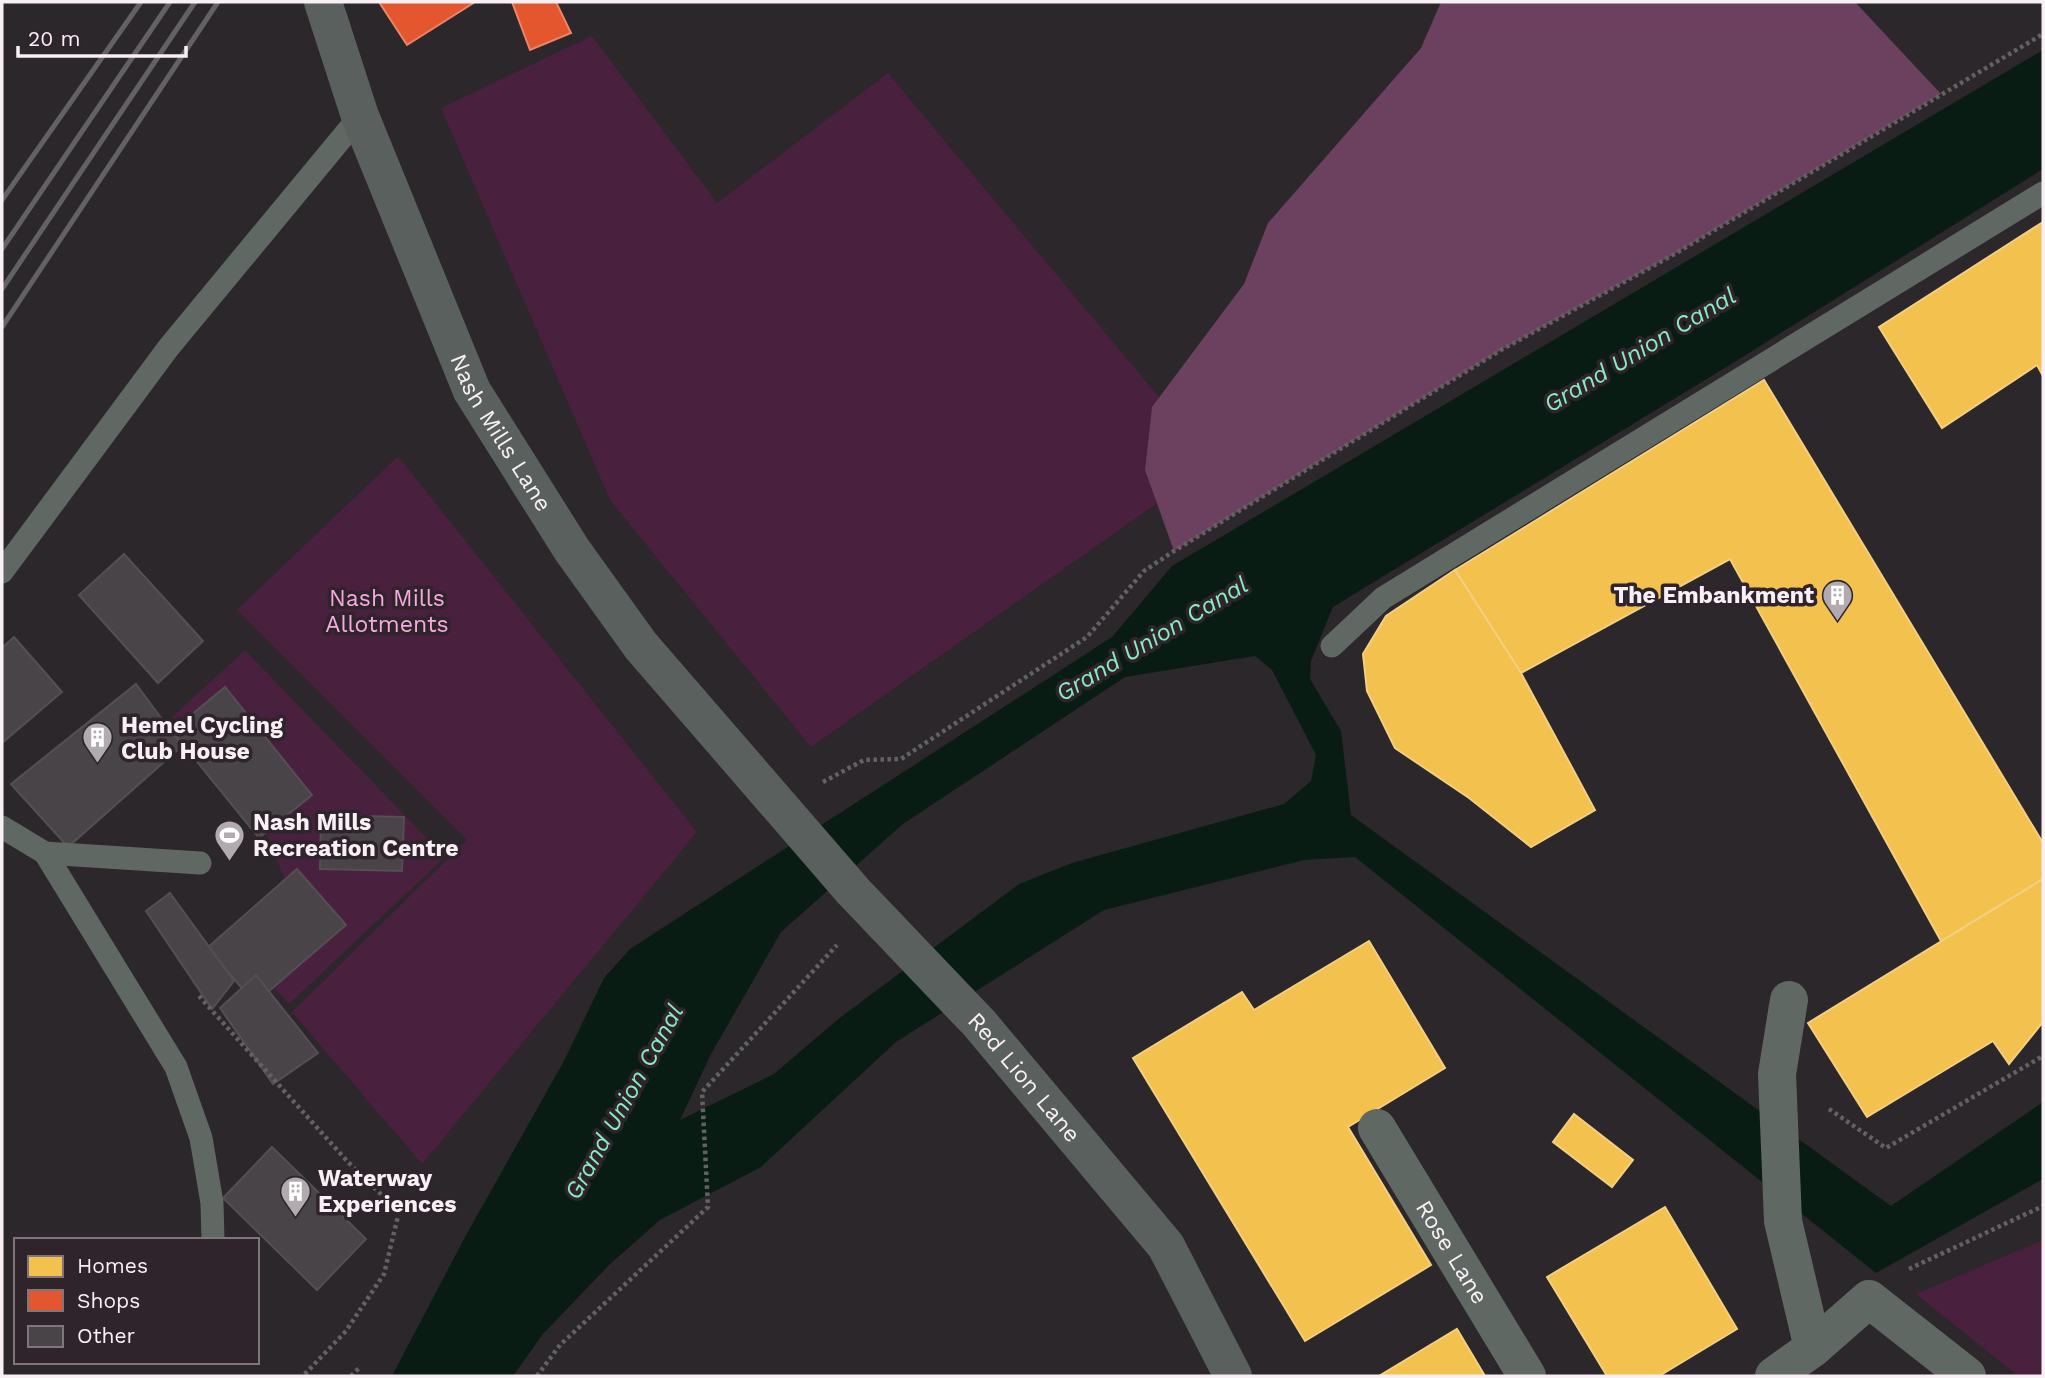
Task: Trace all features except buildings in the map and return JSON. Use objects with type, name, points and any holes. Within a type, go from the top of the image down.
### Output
[{"type":"street","name":"Nash Mills Lane","points":[[323,2],[360,116],[472,391],[572,550],[641,646],[779,806]]},
{"type":"street","name":"Red Lion Lane","points":[[779,806],[979,1023],[1166,1246],[1233,1376]]},
{"type":"street","points":[[1789,1000],[1777,1089],[1783,1221],[1813,1348]]},
{"type":"street","name":"Rose Lane","points":[[1377,1128],[1527,1376]]},
{"type":"street","points":[[1774,1376],[1813,1348],[1869,1299],[1966,1376]]},
{"type":"lane","points":[[2,572],[169,347],[360,116]]},
{"type":"lane","points":[[1332,646],[1383,598],[2043,192]]},
{"type":"lane","points":[[2,827],[45,853],[176,1067],[201,1138],[212,1203],[213,1238]]},
{"type":"lane","points":[[45,853],[200,863]]},
{"type":"path","points":[[779,806],[864,760],[901,759],[1087,637],[1144,570],[1501,350],[1671,256],[2043,34]]},
{"type":"path","points":[[537,1376],[559,1345],[708,1207],[702,1092],[873,911]]},
{"type":"path","points":[[199,996],[347,1161],[399,1212],[384,1274],[346,1331],[303,1376]]},
{"type":"path","points":[[1777,1089],[1885,1148],[2043,1056]]},
{"type":"path","points":[[1869,1299],[1875,1284],[2043,1206]]},
{"type":"path","points":[[351,1376],[360,1367]]},
{"type":"green space","points":[[592,36],[717,203],[888,73],[1214,463],[811,747],[610,500],[441,108]]},
{"type":"green space","name":"Nash Mills Allotments","points":[[398,456],[697,832],[422,1164],[292,1012],[467,840],[237,610]]},
{"type":"green space","points":[[245,650],[445,857],[289,1004],[227,940],[287,885],[263,826],[172,717]]},
{"type":"green space","points":[[2043,1240],[2043,1376],[2018,1376],[1916,1294]]},
{"type":"shaded area","points":[[1441,2],[1855,2],[1941,94],[1671,256],[1501,350],[1174,551],[1145,470],[1152,407],[1244,284],[1268,223],[1421,48]]},
{"type":"water","name":"Grand Union Canal","points":[[2043,50],[2043,169],[1741,358],[1333,607],[1311,661],[1310,679],[1341,731],[1351,815],[1891,1206],[2043,1102],[2043,1179],[1876,1273],[1355,857],[1304,860],[1104,910],[896,1042],[761,1167],[660,1220],[609,1265],[543,1334],[513,1376],[392,1376],[465,1237],[564,1061],[604,978],[630,949],[1112,637],[1172,566]],"holes":[[[1255,656],[1272,670],[1316,755],[1311,781],[1284,804],[1072,863],[1019,884],[837,1020],[774,1074],[680,1120],[711,1054],[781,932],[903,824],[1125,677]]]},
{"type":"railway","points":[[2,200],[141,2]]},
{"type":"railway","points":[[2,249],[170,2]]},
{"type":"railway","points":[[2,289],[195,2]]},
{"type":"railway","points":[[2,327],[218,2]]},
{"type":"place","name":"The Embankment","points":[[1837,622]]},
{"type":"place","name":"Hemel Cycling Club House","points":[[98,765]]},
{"type":"place","name":"Nash Mills Recreation Centre","points":[[230,862]]},
{"type":"place","name":"Waterway Experiences","points":[[295,1218]]}]
